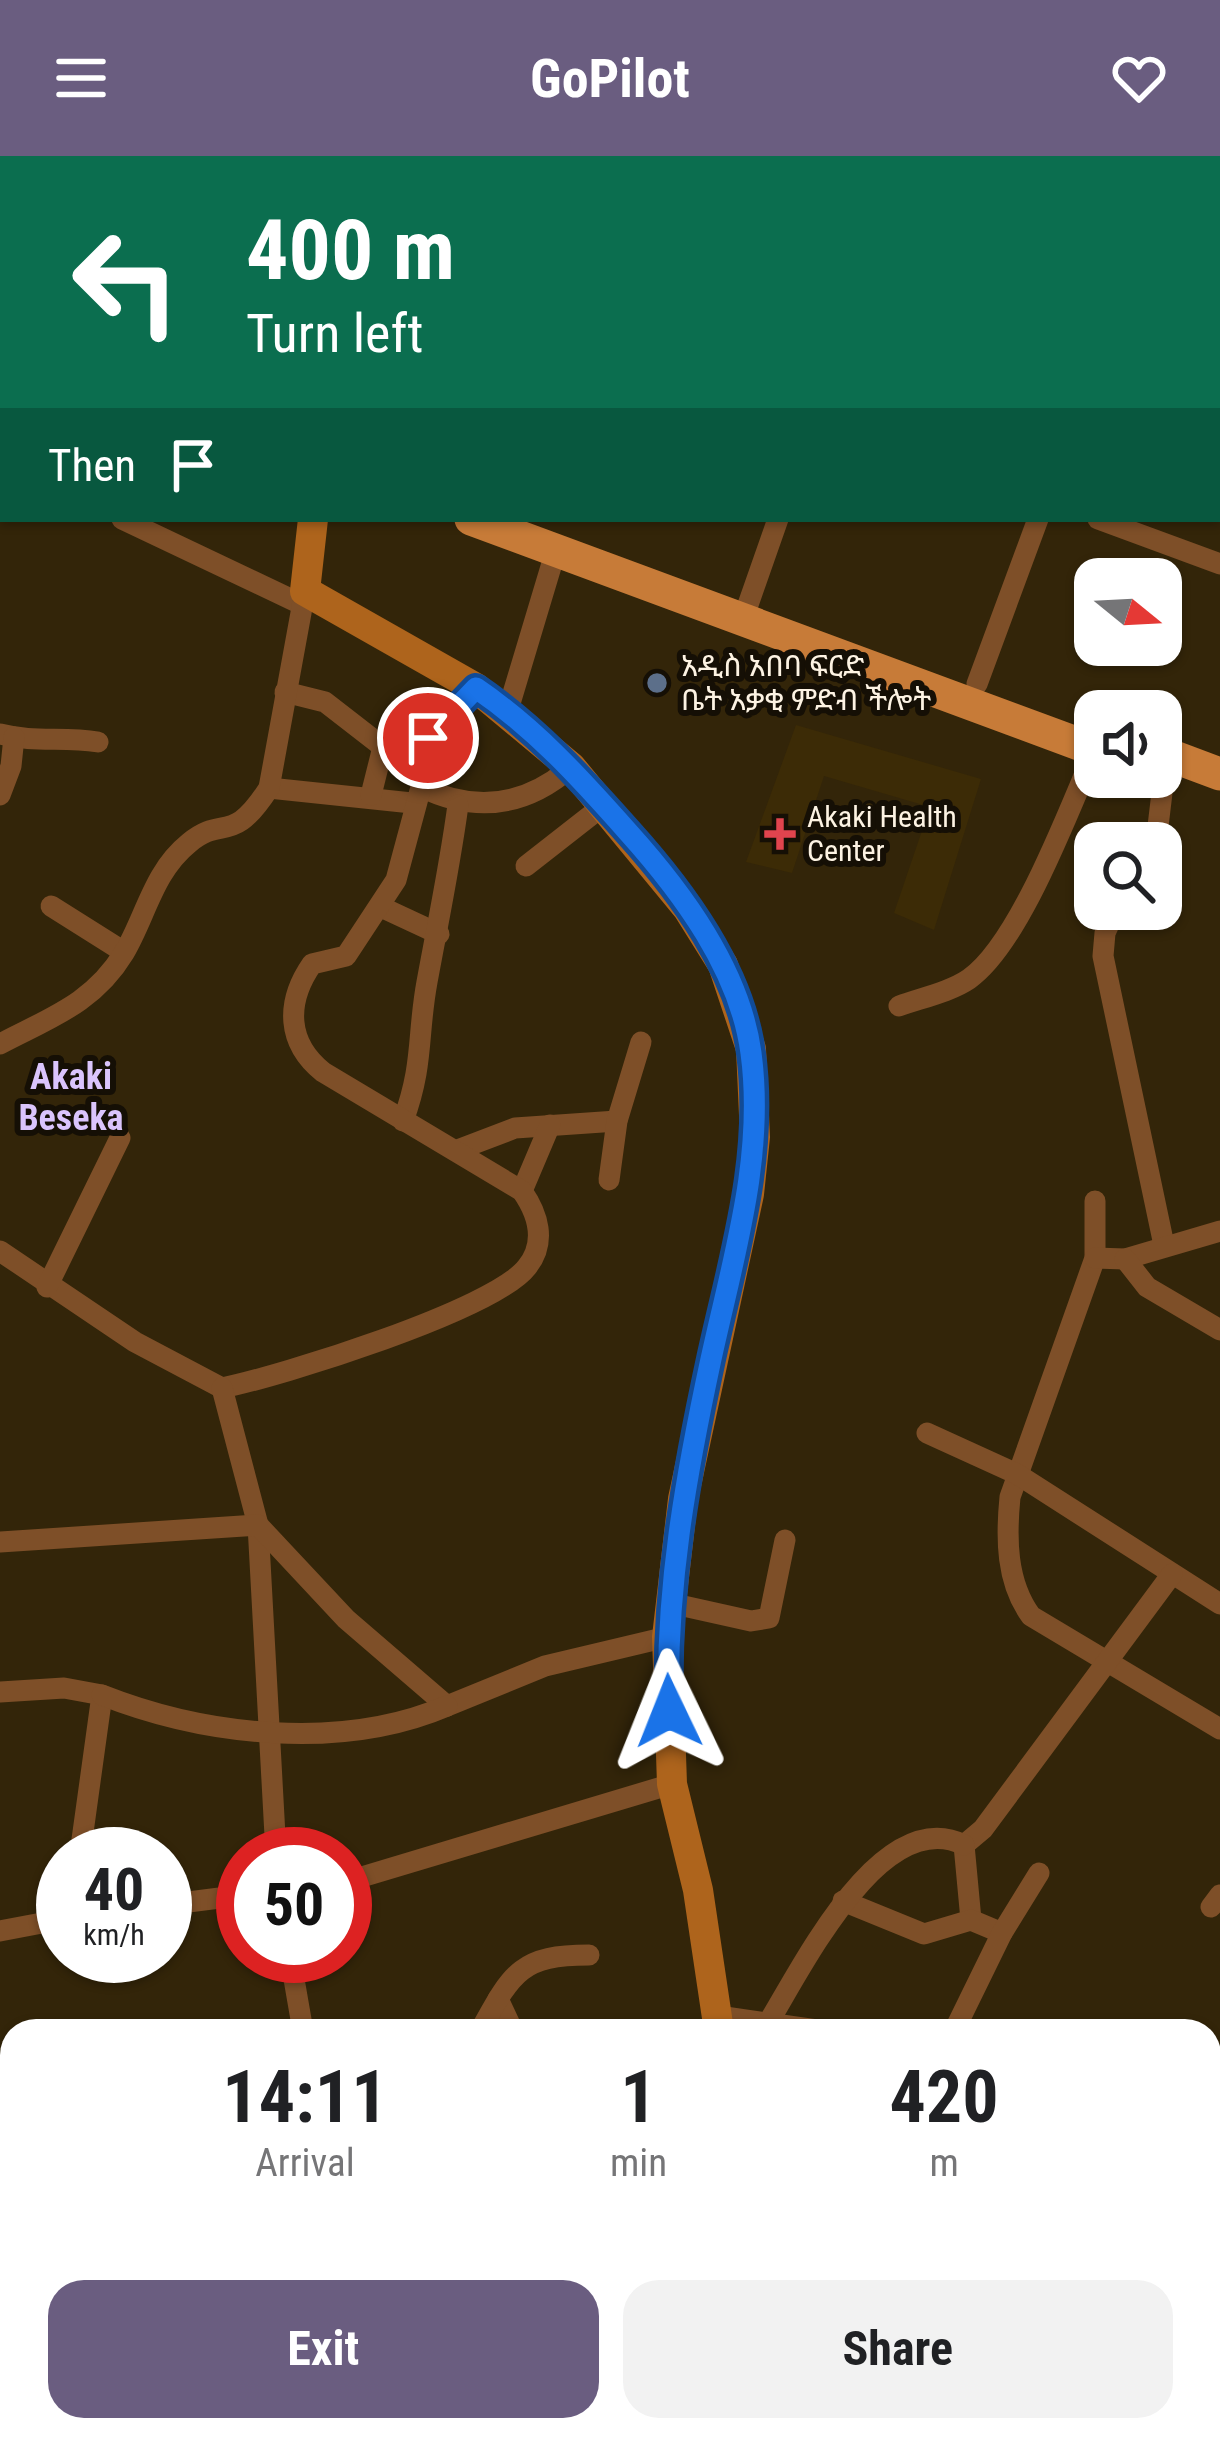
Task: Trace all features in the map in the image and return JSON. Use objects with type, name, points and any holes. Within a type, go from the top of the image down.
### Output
[{"type":"main road","points":[[313,522],[303,597],[476,688],[571,767],[649,856],[723,965],[751,1049],[755,1137],[748,1194],[683,1499],[667,1637],[672,1784],[698,1890],[718,2019]]},
{"type":"main road","points":[[486,522],[538,532],[747,609],[1074,741]]},
{"type":"main road","points":[[747,609],[1074,719]]},
{"type":"main road","points":[[1182,771],[1219,776]]},
{"type":"street","points":[[0,1044],[71,1010],[124,952],[153,885],[188,843],[244,823],[268,788],[303,597],[129,522]]},
{"type":"street","points":[[747,609],[777,522]]},
{"type":"street","points":[[976,684],[1037,522]]},
{"type":"street","points":[[1106,522],[1220,564]]},
{"type":"street","points":[[508,710],[538,532]]},
{"type":"street","points":[[284,692],[325,702],[383,747],[413,749],[476,688]]},
{"type":"street","points":[[0,795],[11,766],[7,735],[40,742],[64,736],[98,742]]},
{"type":"street","points":[[371,795],[383,747]]},
{"type":"street","points":[[0,1251],[47,1287],[222,1388],[327,1362],[516,1278],[530,1264],[539,1243],[534,1208],[522,1191],[306,1058],[291,1022],[312,964],[346,956],[396,880],[417,795],[413,749]]},
{"type":"street","points":[[268,788],[417,795],[458,805],[528,795],[571,767]]},
{"type":"street","points":[[899,1006],[967,981],[990,960],[1074,796]]},
{"type":"street","points":[[403,1121],[420,1074],[427,983],[458,805]]},
{"type":"street","points":[[526,866],[604,805]]},
{"type":"street","points":[[51,906],[124,952]]},
{"type":"street","points":[[381,908],[439,934]]},
{"type":"street","points":[[1106,930],[1103,956],[1163,1245]]},
{"type":"street","points":[[609,1180],[617,1121],[641,1042]]},
{"type":"street","points":[[460,1149],[515,1128],[617,1121]]},
{"type":"street","points":[[522,1191],[550,1126]]},
{"type":"street","points":[[47,1287],[120,1138]]},
{"type":"street","points":[[1095,1201],[1095,1258],[1016,1474],[1006,1534],[1020,1601],[1031,1616],[1220,1729]]},
{"type":"street","points":[[1095,1258],[1125,1259],[1220,1231]]},
{"type":"street","points":[[1125,1259],[1147,1287],[1220,1330]]},
{"type":"street","points":[[222,1388],[259,1525],[274,1827]]},
{"type":"street","points":[[927,1433],[1016,1474],[1220,1604]]},
{"type":"street","points":[[0,1542],[259,1525]]},
{"type":"street","points":[[259,1525],[346,1619],[447,1706]]},
{"type":"street","points":[[670,1603],[751,1621],[769,1618],[785,1540]]},
{"type":"street","points":[[964,1845],[983,1829],[1105,1658],[1129,1637],[1172,1574]]},
{"type":"street","points":[[0,1692],[64,1688],[102,1695],[178,1721],[268,1732],[394,1725],[545,1666],[667,1637]]},
{"type":"street","points":[[84,1827],[102,1695]]},
{"type":"street","points":[[372,1874],[672,1784]]},
{"type":"street","points":[[770,2019],[843,1901],[918,1839],[947,1836],[964,1845]]},
{"type":"street","points":[[964,1845],[971,1920]]},
{"type":"street","points":[[960,2019],[1002,1933],[1039,1873]]},
{"type":"street","points":[[843,1901],[924,1934],[971,1920],[1002,1933]]},
{"type":"street","points":[[0,1930],[36,1924]]},
{"type":"street","points":[[487,2019],[521,1967],[536,1959],[590,1955]]},
{"type":"street","points":[[295,1983],[301,2019]]},
{"type":"street","points":[[498,1999],[507,2019]]},
{"type":"shaded area","name":"Akaki Health Center","points":[[796,725],[981,779],[934,930],[894,913],[930,807],[824,776],[792,873],[746,862]]},
{"type":"place","name":"አዲስ አበባ ፍርድ ቤት አቃቂ ምድብ ችሎት","points":[[657,683]]},
{"type":"place","name":"Akaki Health Center","points":[[780,834]]},
{"type":"district","name":"Akaki Beseka","points":[[71,1096]]},
{"type":"route","points":[[428,738],[476,688],[571,767],[649,856],[688,909],[723,965],[751,1049],[755,1137],[748,1194],[683,1499],[667,1637],[669,1711]]}]
